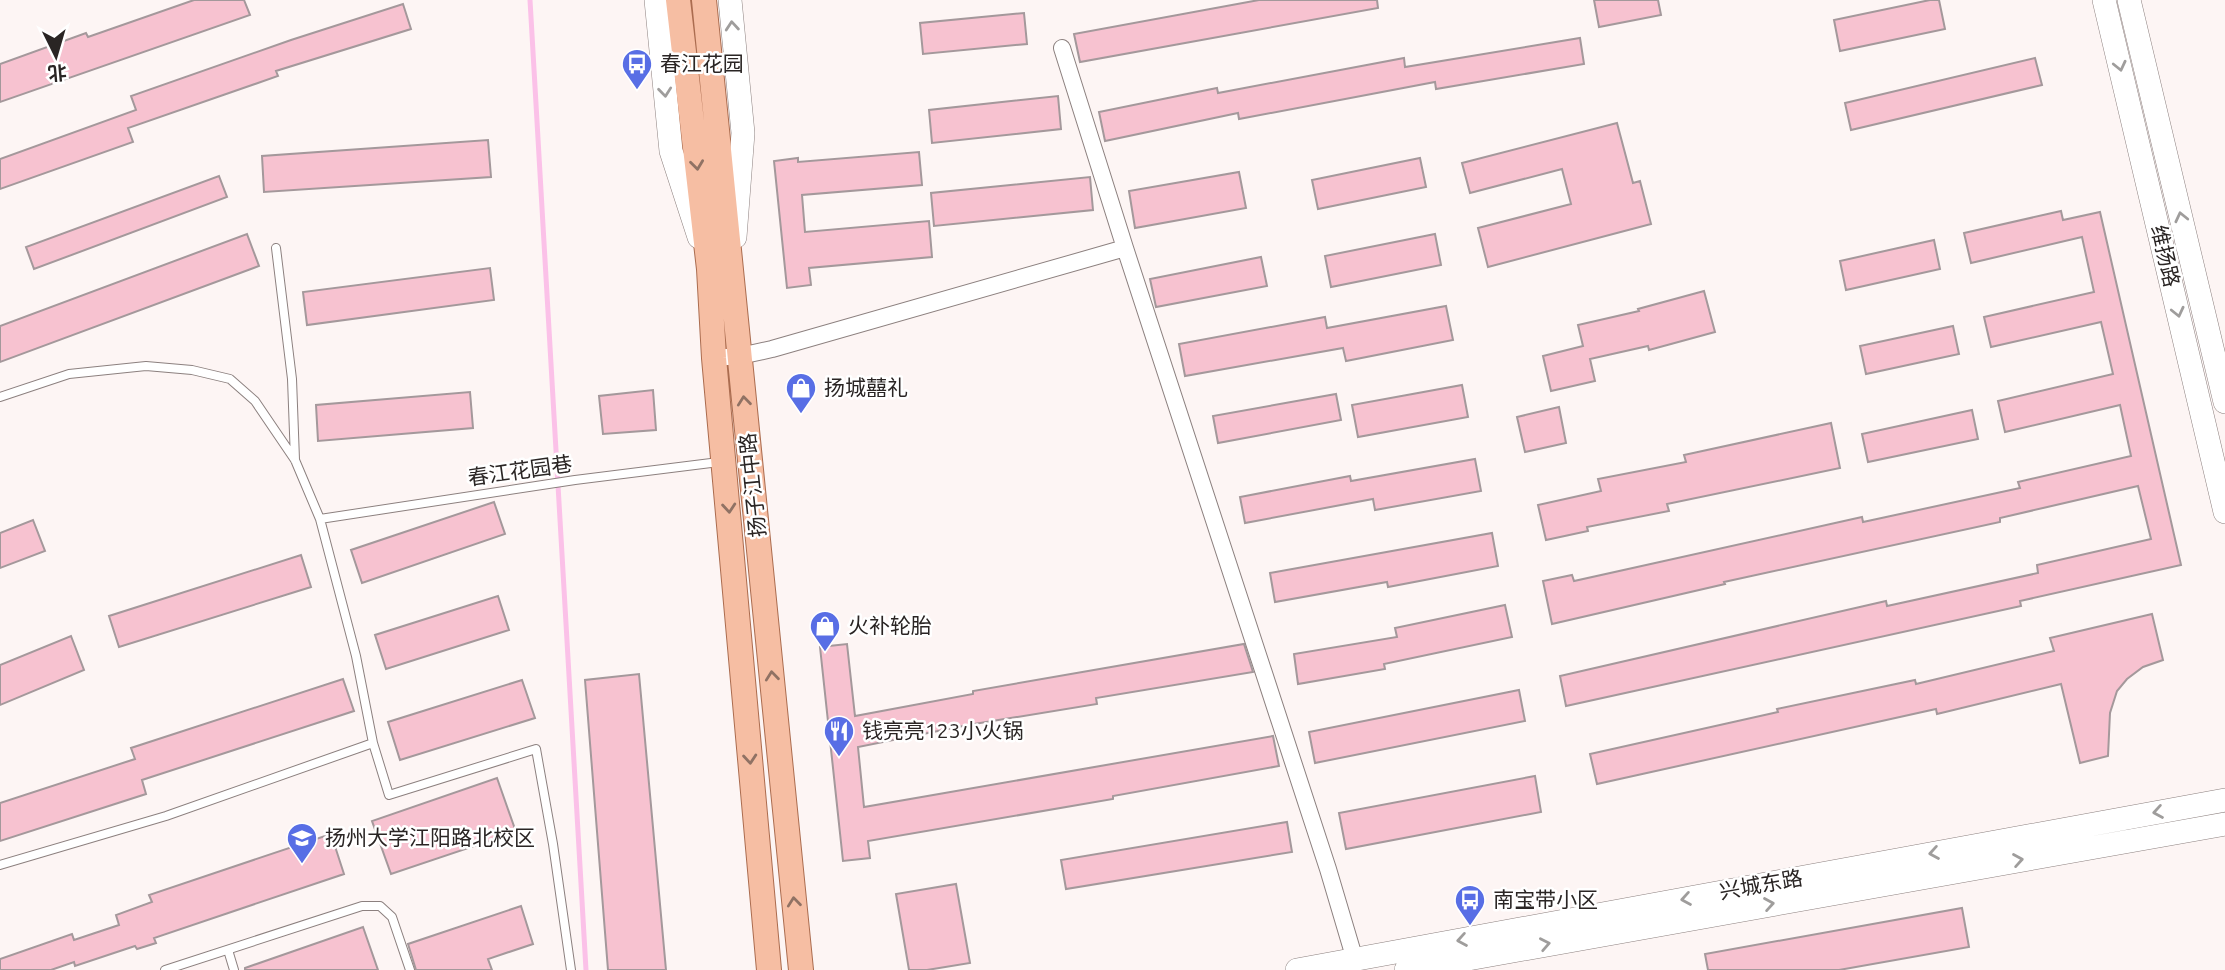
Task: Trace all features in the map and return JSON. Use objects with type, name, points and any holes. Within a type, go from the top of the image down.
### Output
[{"type":"main road","name":"扬子江中路","points":[[678,0],[721,267],[740,356],[801,970]]},
{"type":"main road","name":"扬子江中路","points":[[704,0],[721,267],[714,358],[769,970]]},
{"type":"street","points":[[656,0],[671,151],[721,267]]},
{"type":"street","points":[[721,267],[743,133],[730,0]]},
{"type":"street","name":"维扬路","points":[[2104,0],[2225,512]]},
{"type":"street","name":"维扬路","points":[[2129,0],[2225,402]]},
{"type":"street","points":[[1062,48],[1328,869],[1355,960]]},
{"type":"street","points":[[714,358],[772,349],[1125,248]]},
{"type":"street","name":"兴城东路","points":[[1297,970],[2225,800]]},
{"type":"street","name":"兴城东路","points":[[1406,970],[2225,824]]},
{"type":"lane","points":[[276,248],[292,379],[295,460]]},
{"type":"lane","points":[[0,397],[69,374],[146,366],[192,370],[230,379],[255,401],[295,460],[320,519],[356,656],[373,743],[389,795],[536,749],[571,970]]},
{"type":"lane","name":"春江花园巷","points":[[320,519],[575,480],[725,461]]},
{"type":"lane","points":[[0,865],[166,816],[373,743]]},
{"type":"lane","points":[[165,970],[362,906],[380,906],[391,917],[410,970]]},
{"type":"lane","points":[[228,950],[234,970]]},
{"type":"building","points":[[194,0],[244,0],[250,15],[0,102],[0,64],[86,33],[88,37]]},
{"type":"building","points":[[1259,0],[1377,0],[1378,8],[1080,62],[1074,34]]},
{"type":"building","points":[[1594,0],[1658,0],[1661,15],[1599,27]]},
{"type":"building","points":[[1939,0],[1945,29],[1840,51],[1834,20]]},
{"type":"building","points":[[403,4],[411,29],[276,71],[278,76],[128,128],[133,142],[0,189],[0,159],[136,110],[131,96]]},
{"type":"building","points":[[1024,13],[1027,44],[923,54],[920,23]]},
{"type":"building","points":[[1580,38],[1584,64],[1436,89],[1435,82],[1239,119],[1238,113],[1105,141],[1099,112],[1217,88],[1218,93],[1404,58],[1405,67]]},
{"type":"building","points":[[2035,58],[2042,85],[1851,130],[1845,103]]},
{"type":"building","points":[[1058,96],[1061,129],[932,143],[929,110]]},
{"type":"building","points":[[1617,123],[1633,183],[1640,181],[1651,224],[1488,267],[1478,228],[1571,204],[1562,169],[1470,193],[1462,163]]},
{"type":"building","points":[[488,140],[491,177],[264,192],[262,156]]},
{"type":"building","points":[[919,152],[922,185],[802,195],[805,232],[929,221],[932,257],[809,268],[811,285],[787,288],[774,161],[798,158],[798,162]]},
{"type":"building","points":[[1420,158],[1426,187],[1318,209],[1312,180]]},
{"type":"building","points":[[1239,172],[1246,208],[1135,228],[1129,191]]},
{"type":"building","points":[[219,176],[227,197],[34,269],[26,247]]},
{"type":"building","points":[[1090,177],[1093,210],[934,226],[931,193]]},
{"type":"building","points":[[2061,211],[2063,220],[2100,212],[2181,565],[2020,601],[2021,606],[1566,706],[1560,676],[1886,601],[1887,606],[2038,573],[2037,565],[2151,539],[2138,486],[2000,518],[2000,522],[1724,582],[1725,584],[1552,624],[1543,581],[1572,575],[1574,581],[1862,517],[1863,522],[2020,488],[2018,482],[2131,456],[2120,405],[2005,432],[1998,401],[2113,374],[2101,322],[1991,347],[1984,317],[2094,292],[2082,237],[1971,263],[1964,233]]},
{"type":"building","points":[[247,234],[259,266],[0,362],[0,326]]},
{"type":"building","points":[[1435,234],[1441,265],[1331,287],[1325,256]]},
{"type":"building","points":[[1934,240],[1940,269],[1846,290],[1840,261]]},
{"type":"building","points":[[1261,257],[1267,286],[1156,307],[1150,279]]},
{"type":"building","points":[[490,268],[494,300],[307,325],[303,292]]},
{"type":"building","points":[[1704,291],[1715,332],[1649,350],[1648,346],[1590,359],[1595,381],[1551,391],[1543,356],[1583,346],[1578,325],[1639,311],[1638,309]]},
{"type":"building","points":[[1446,306],[1453,340],[1346,361],[1343,348],[1185,376],[1179,344],[1325,317],[1327,328]]},
{"type":"building","points":[[1953,326],[1959,354],[1866,374],[1860,346]]},
{"type":"building","points":[[1462,385],[1468,417],[1358,437],[1352,405]]},
{"type":"building","points":[[653,390],[656,430],[603,434],[599,396]]},
{"type":"building","points":[[470,392],[473,428],[318,441],[316,405]]},
{"type":"building","points":[[1336,394],[1341,420],[1218,443],[1213,416]]},
{"type":"building","points":[[1559,407],[1566,443],[1525,452],[1517,417]]},
{"type":"building","points":[[1972,410],[1978,439],[1868,462],[1862,434]]},
{"type":"building","points":[[1831,423],[1840,468],[1667,504],[1669,511],[1587,527],[1588,531],[1546,540],[1538,505],[1601,491],[1598,479],[1686,462],[1684,455]]},
{"type":"building","points":[[1475,459],[1481,491],[1375,510],[1373,499],[1245,523],[1240,497],[1350,476],[1351,481]]},
{"type":"building","points":[[494,502],[505,534],[362,583],[351,550]]},
{"type":"building","points":[[33,520],[45,551],[0,568],[0,533]]},
{"type":"building","points":[[1492,533],[1498,566],[1388,587],[1387,582],[1275,602],[1270,573]]},
{"type":"building","points":[[301,555],[311,587],[119,647],[109,616]]},
{"type":"building","points":[[498,596],[509,630],[386,669],[375,635]]},
{"type":"building","points":[[1505,605],[1512,637],[1384,664],[1385,669],[1298,684],[1294,654],[1397,637],[1395,628]]},
{"type":"building","points":[[2152,614],[2163,660],[2143,667],[2117,691],[2110,713],[2108,756],[2080,763],[2061,684],[1937,714],[1936,709],[1597,784],[1590,754],[1778,712],[1777,709],[1915,680],[1916,684],[2054,651],[2050,638]]},
{"type":"building","points":[[71,636],[84,670],[0,705],[0,665]]},
{"type":"building","points":[[847,644],[855,716],[973,694],[973,691],[1244,644],[1253,672],[1096,698],[1097,704],[968,725],[858,747],[864,807],[1273,736],[1279,766],[1113,796],[1113,799],[868,841],[870,858],[843,861],[820,647]]},
{"type":"building","points":[[639,674],[666,970],[608,970],[585,680]]},
{"type":"building","points":[[343,679],[354,711],[142,780],[146,794],[0,841],[0,803],[135,759],[131,748]]},
{"type":"building","points":[[522,680],[535,718],[400,760],[388,722]]},
{"type":"building","points":[[1519,690],[1525,721],[1315,763],[1309,732]]},
{"type":"building","points":[[1535,776],[1541,812],[1346,849],[1339,813]]},
{"type":"building","points":[[497,778],[516,832],[391,874],[372,821]]},
{"type":"building","points":[[1287,822],[1292,852],[1066,889],[1061,860]]},
{"type":"building","points":[[331,834],[344,874],[154,938],[156,943],[137,949],[135,946],[75,966],[74,962],[51,970],[0,970],[0,959],[72,934],[74,940],[119,925],[116,915],[152,902],[149,895]]},
{"type":"building","points":[[956,884],[970,963],[909,970],[896,894]]},
{"type":"building","points":[[521,906],[533,944],[488,959],[492,970],[416,970],[408,944]]},
{"type":"building","points":[[1962,908],[1969,947],[1839,970],[1708,970],[1705,954]]},
{"type":"building","points":[[363,927],[378,970],[245,970],[245,968]]},
{"type":"waterway","points":[[530,0],[586,970]]},
{"type":"place","name":"春江花园","points":[[637,91]]},
{"type":"place","name":"扬城囍礼","points":[[801,415]]},
{"type":"place","name":"火补轮胎","points":[[825,653]]},
{"type":"place","name":"钱亮亮123小火锅","points":[[839,758]]},
{"type":"place","name":"扬州大学江阳路北校区","points":[[302,865]]},
{"type":"place","name":"南宝带小区","points":[[1470,927]]}]
